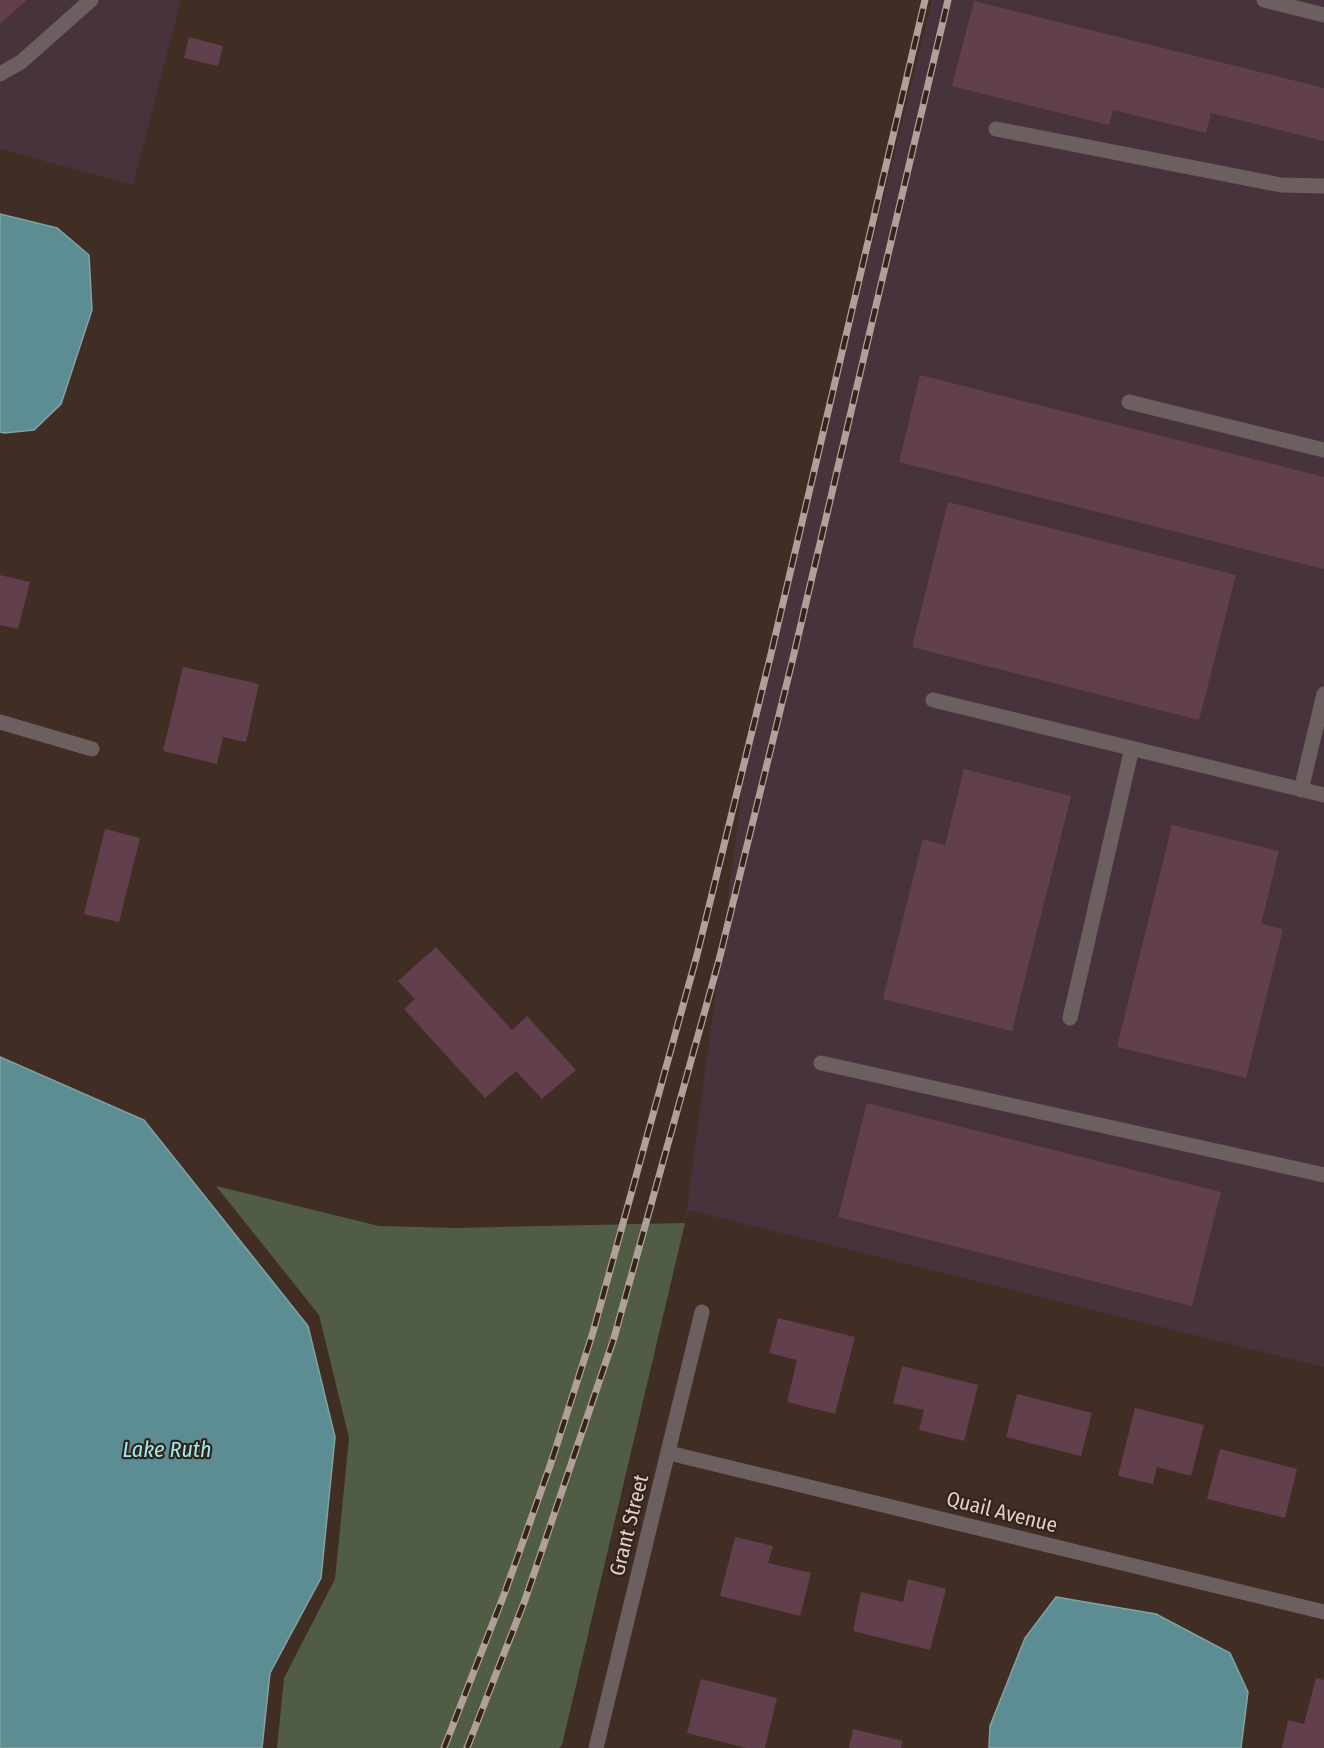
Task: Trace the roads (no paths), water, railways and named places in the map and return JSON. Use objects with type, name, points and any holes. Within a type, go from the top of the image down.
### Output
[{"type":"street","points":[[0,74],[21,62],[91,0]]},
{"type":"street","points":[[1264,0],[1324,15]]},
{"type":"street","points":[[996,129],[1281,185],[1324,186]]},
{"type":"street","points":[[1130,402],[1324,450]]},
{"type":"street","points":[[1301,790],[1324,694]]},
{"type":"street","points":[[933,700],[1324,795]]},
{"type":"street","points":[[0,722],[92,749]]},
{"type":"street","points":[[1070,1018],[1132,748]]},
{"type":"street","points":[[821,1063],[1324,1175]]},
{"type":"street","name":"Grant Street","points":[[596,1748],[702,1312]]},
{"type":"street","name":"Quail Avenue","points":[[669,1452],[1324,1612]]},
{"type":"water","points":[[0,214],[57,228],[89,255],[92,310],[61,404],[34,430],[4,433],[0,432]]},
{"type":"water","name":"Lake Ruth","points":[[0,1057],[144,1120],[308,1326],[335,1437],[321,1578],[270,1673],[262,1748],[0,1748]]},
{"type":"water","points":[[1056,1597],[1156,1614],[1230,1653],[1248,1692],[1241,1748],[989,1748],[990,1726],[1025,1638]]},
{"type":"railway","points":[[444,1748],[505,1592],[551,1463],[593,1332],[697,955],[771,654],[925,0]]},
{"type":"railway","points":[[467,1748],[525,1600],[614,1338],[719,960],[793,658],[948,0]]}]
